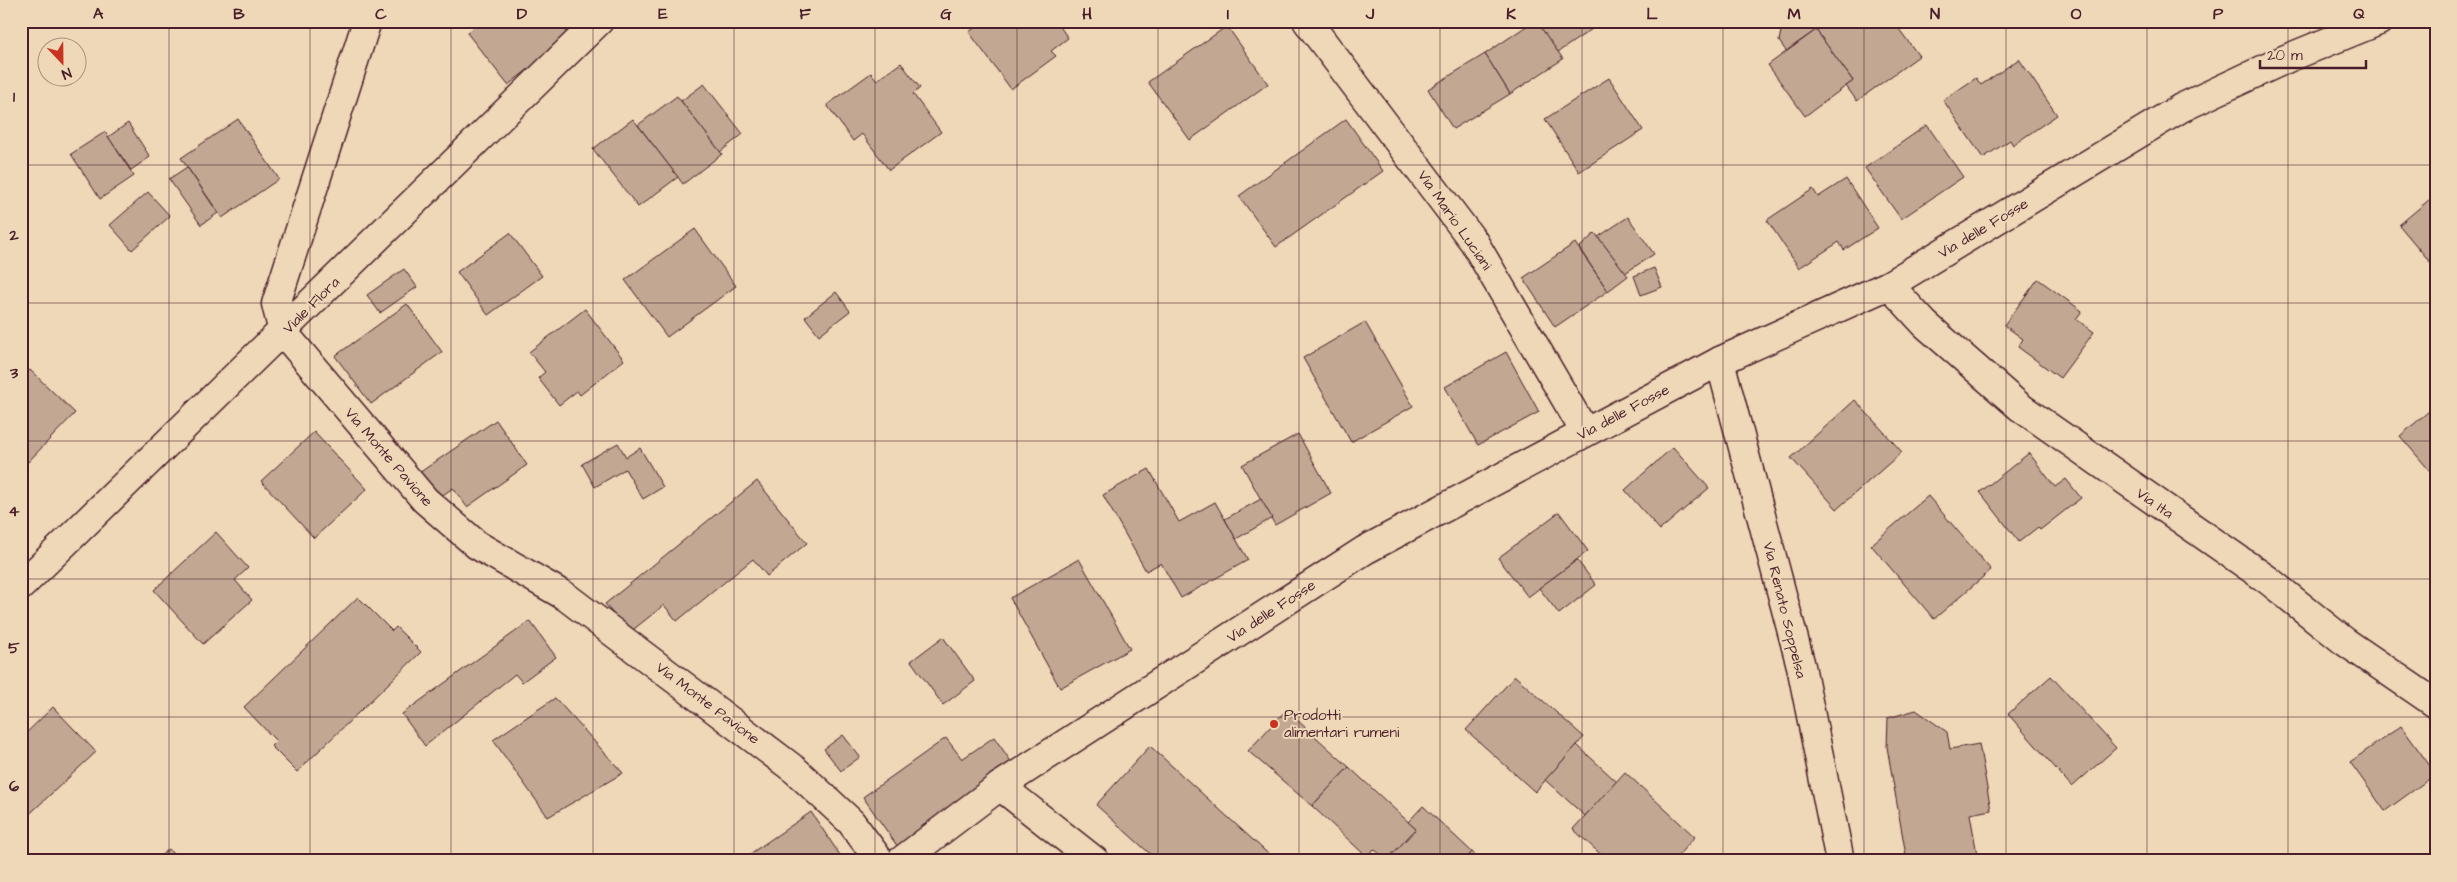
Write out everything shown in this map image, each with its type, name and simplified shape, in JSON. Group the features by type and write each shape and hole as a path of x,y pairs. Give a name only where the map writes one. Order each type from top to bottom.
{"street":[{"name":"Via Monte Pavione","path":"367,21 276,304 283,332 425,500 477,545 565,596 795,770 851,822 880,861"},
{"name":"Viale Flora","path":"23,581 283,332 599,21"},
{"name":"Via Mario Luciani","path":"1307,21 1474,242 1585,432"},
{"name":"Via delle Fosse","path":"900,861 1000,786 1365,550 1720,361 1889,285 2181,108 2288,58 2379,21"},
{"name":"Via Ita","path":"1889,285 1925,324 2020,407 2268,580 2344,641 2436,704"},
{"name":"Via Renato Soppelsa","path":"1720,361 1800,666 1840,861"},
{"path":"1000,786 1095,861"}],"building":[{"path":"483,21 489,21 492,25 497,21 557,21 570,37 508,85 467,33"},
{"path":"984,21 1056,21 1068,38 1051,51 1056,56 1011,89 969,32"},
{"path":"1534,21 1537,21 1563,59 1510,94 1485,54"},
{"path":"1544,21 1604,21 1558,52 1539,25"},
{"path":"1783,21 1841,21 1846,28 1855,21 1893,21 1919,56 1857,101 1846,86 1853,81 1816,30 1786,51 1779,41"},
{"path":"1227,26 1268,84 1190,140 1148,82"},
{"path":"1816,30 1853,81 1805,116 1768,65"},
{"path":"1485,54 1510,94 1453,129 1428,89"},
{"path":"2019,59 2057,115 2013,145 2010,140 1983,158 1943,100 1976,78 1981,85"},
{"path":"901,63 920,88 913,94 941,132 889,170 862,134 853,141 827,105 871,73 877,80"},
{"path":"1609,78 1643,130 1579,172 1545,119"},
{"path":"704,84 743,134 720,152 681,101"},
{"path":"677,96 722,154 683,184 638,125"},
{"path":"238,119 279,179 222,218 181,158"},
{"path":"633,119 678,177 638,207 593,149"},
{"path":"1346,119 1383,171 1276,247 1239,196"},
{"path":"128,123 150,157 131,170 108,137"},
{"path":"1927,125 1963,177 1901,219 1865,168"},
{"path":"105,132 134,176 100,199 71,154"},
{"path":"187,167 218,213 201,225 169,179"},
{"path":"1846,179 1878,228 1844,250 1839,242 1799,268 1767,220 1813,189 1818,197"},
{"path":"148,192 170,216 132,250 110,225"},
{"path":"2436,194 2436,269 2399,225"},
{"path":"1628,217 1654,254 1625,273 1598,237"},
{"path":"695,229 736,286 667,337 625,280"},
{"path":"510,233 542,276 488,315 457,272"},
{"path":"1595,233 1628,276 1608,291 1579,248"},
{"path":"1575,243 1608,291 1555,327 1523,278"},
{"path":"1654,268 1662,287 1641,295 1634,276"},
{"path":"404,269 417,287 380,313 367,295"},
{"path":"2038,279 2082,311 2076,319 2094,332 2060,378 2018,347 2023,339 2004,325"},
{"path":"836,292 850,311 819,335 805,317"},
{"path":"407,304 442,352 371,404 335,356"},
{"path":"585,309 624,360 580,395 577,391 559,405 538,378 545,372 529,352"},
{"path":"1365,322 1413,406 1351,442 1303,358"},
{"path":"1506,352 1539,412 1478,445 1445,387"},
{"path":"30,370 75,413 27,463 21,457 21,378"},
{"path":"1855,400 1902,452 1837,509 1791,458"},
{"path":"2436,405 2436,478 2400,436"},
{"path":"496,420 527,465 467,507 453,488 437,499 419,473"},
{"path":"314,432 367,489 314,538 261,481"},
{"path":"1298,434 1331,493 1275,525 1242,465"},
{"path":"618,443 626,457 640,448 663,487 643,499 625,469 595,487 582,464"},
{"path":"1673,447 1709,488 1660,530 1625,490"},
{"path":"2029,453 2055,487 2066,479 2081,498 2040,530 2038,527 2019,542 1980,492"},
{"path":"1149,469 1179,522 1215,502 1248,560 1181,598 1161,563 1146,571 1103,495"},
{"path":"757,481 807,543 767,576 753,559 677,621 664,605 629,633 605,604"},
{"path":"1928,496 1991,570 1934,619 1871,545"},
{"path":"1261,499 1272,518 1236,539 1225,519"},
{"path":"1559,512 1588,551 1528,597 1498,558"},
{"path":"216,532 248,568 235,580 252,600 203,644 154,590"},
{"path":"1079,559 1130,649 1060,688 1010,598"},
{"path":"1577,560 1596,585 1559,614 1539,588"},
{"path":"358,597 392,631 396,627 421,652 297,772 271,746 276,741 244,707"},
{"path":"530,621 556,657 522,682 515,674 425,746 402,714"},
{"path":"943,637 975,681 943,705 911,661"},
{"path":"1515,676 1584,737 1535,792 1466,730"},
{"path":"2051,676 2116,748 2072,787 2008,714"},
{"path":"555,698 623,773 548,817 493,740"},
{"path":"53,707 96,752 21,822 21,738"},
{"path":"1286,710 1349,767 1312,806 1248,751"},
{"path":"1916,710 1947,732 1950,749 1979,744 1991,810 1970,814 1978,860 1907,861 1887,747 1888,718"},
{"path":"2401,726 2436,774 2385,811 2350,762"},
{"path":"843,735 860,757 841,771 824,749"},
{"path":"994,737 1012,763 900,850 863,797 946,738 962,759"},
{"path":"1577,745 1617,782 1585,816 1545,780"},
{"path":"1150,746 1276,861 1158,861 1096,805"},
{"path":"1349,767 1416,829 1387,860 1374,849 1367,857 1312,806"},
{"path":"1625,772 1695,837 1673,861 1608,861 1573,829"},
{"path":"1423,806 1472,852 1464,861 1387,860 1416,829 1408,822"},
{"path":"811,812 844,861 741,861 741,860"},
{"path":"169,849 178,861 154,861"},
{"path":"1472,852 1483,861 1464,861"},
{"path":"2187,855 2188,861 2158,861"}],"place":[{"name":"Prodotti alimentari rumeni","path":"1274,724"}]}
